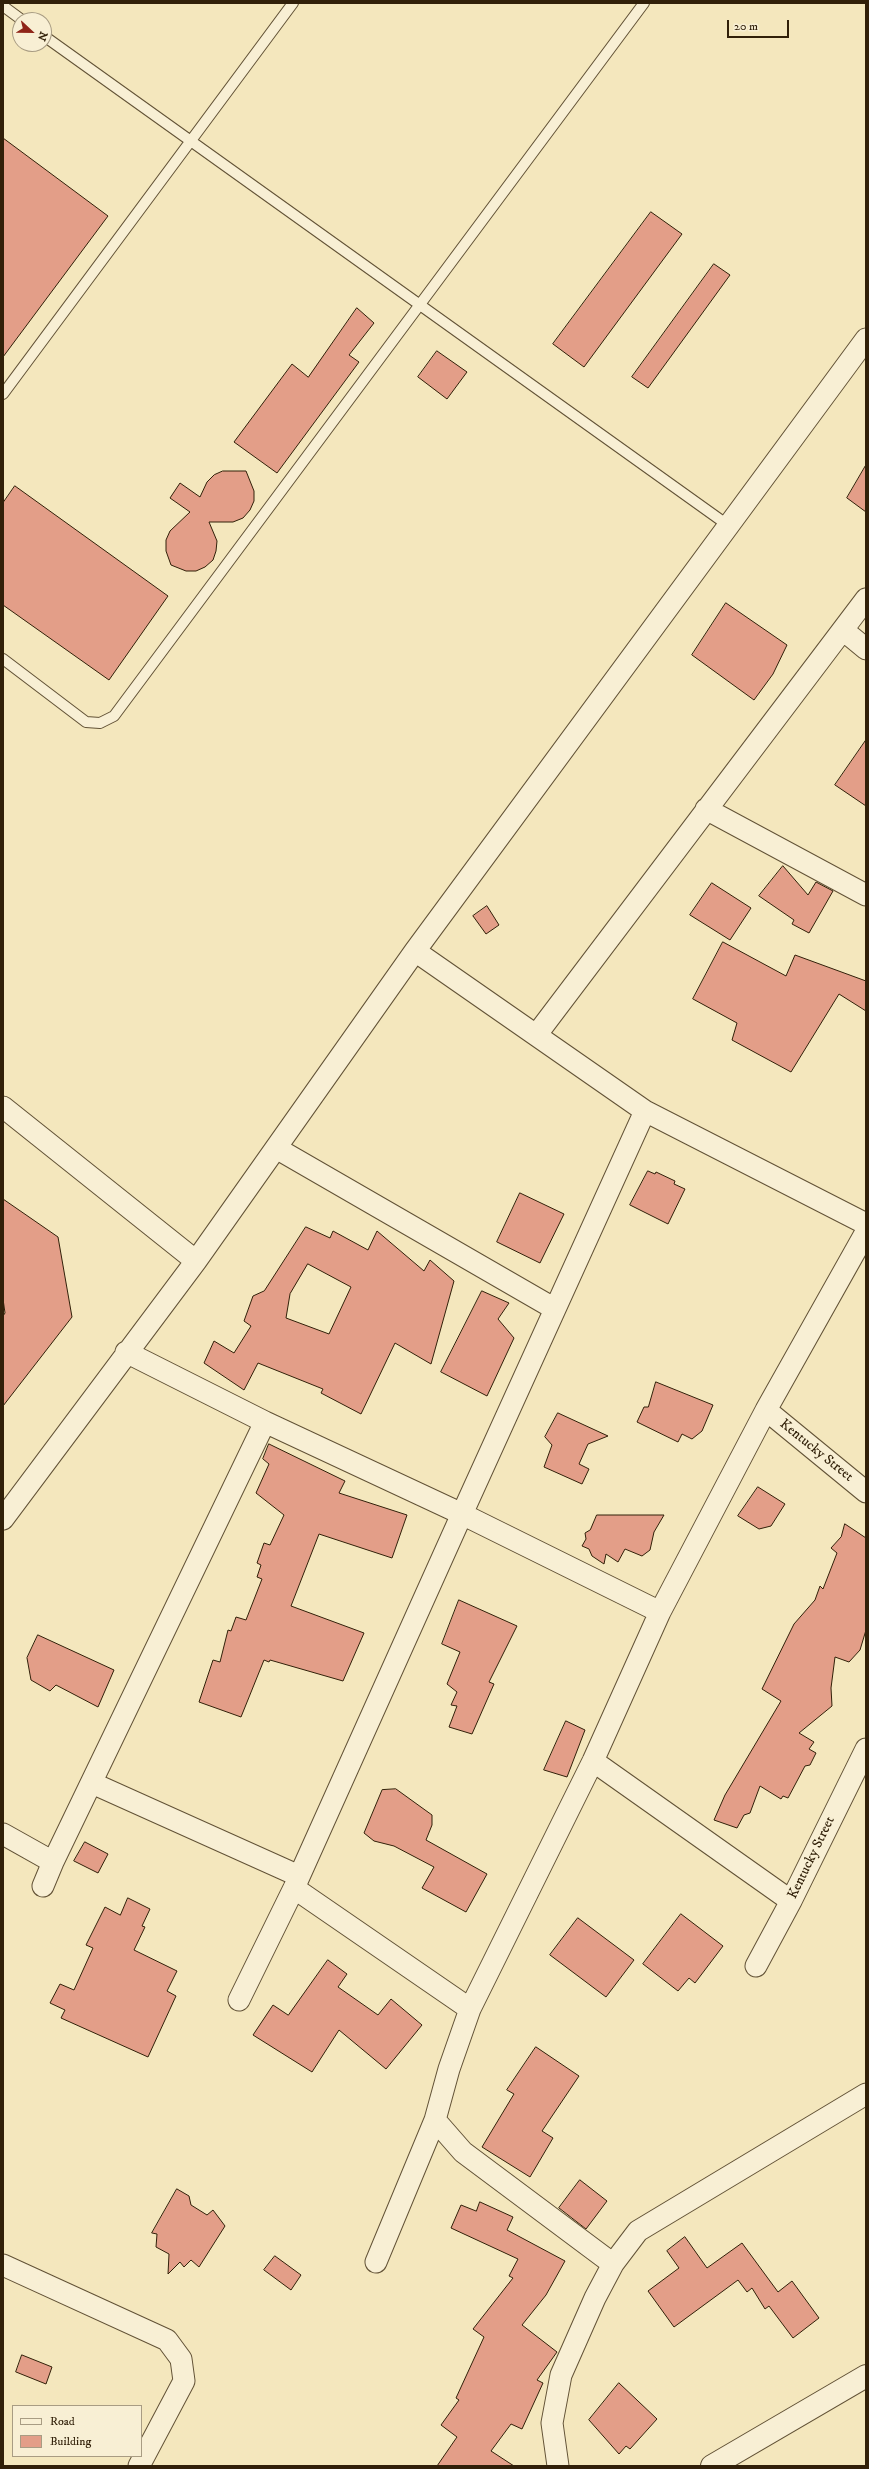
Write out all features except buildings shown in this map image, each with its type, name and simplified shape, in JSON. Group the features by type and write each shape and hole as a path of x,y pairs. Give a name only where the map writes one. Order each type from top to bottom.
{"street":[{"path":"3,1519 126,1352 196,1261 415,951 866,339"},
{"path":"537,1034 866,599"},
{"path":"843,630 866,649"},
{"path":"706,809 866,895"},
{"path":"415,951 537,1034 645,1111 866,1224"},
{"path":"3,1107 196,1261"},
{"path":"239,2000 296,1882 645,1111"},
{"path":"276,1148 555,1309"},
{"path":"376,2262 435,2120 449,2070 470,2009 593,1761 660,1612 766,1410 866,1232"},
{"path":"126,1352 265,1422 462,1514 660,1612"},
{"name":"Kentucky Street","path":"766,1410 866,1492"},
{"path":"43,1886 53,1862 265,1422"},
{"name":"Kentucky Street","path":"756,1966 791,1901 866,1749"},
{"path":"593,1761 791,1901"},
{"path":"92,1783 296,1882 470,2009"},
{"path":"3,1834 53,1862"},
{"path":"558,2466 552,2423 561,2375 595,2298 613,2264 638,2231 866,2094"},
{"path":"435,2120 463,2152 613,2264"},
{"path":"3,2265 167,2340 181,2359 184,2381 139,2466"},
{"path":"712,2466 866,2376"}],"lane":[{"path":"3,394 293,3"},
{"path":"3,659 86,722 100,723 114,716 422,305 644,3"},
{"path":"3,6 12,13"},
{"path":"52,42 729,526"}]}
